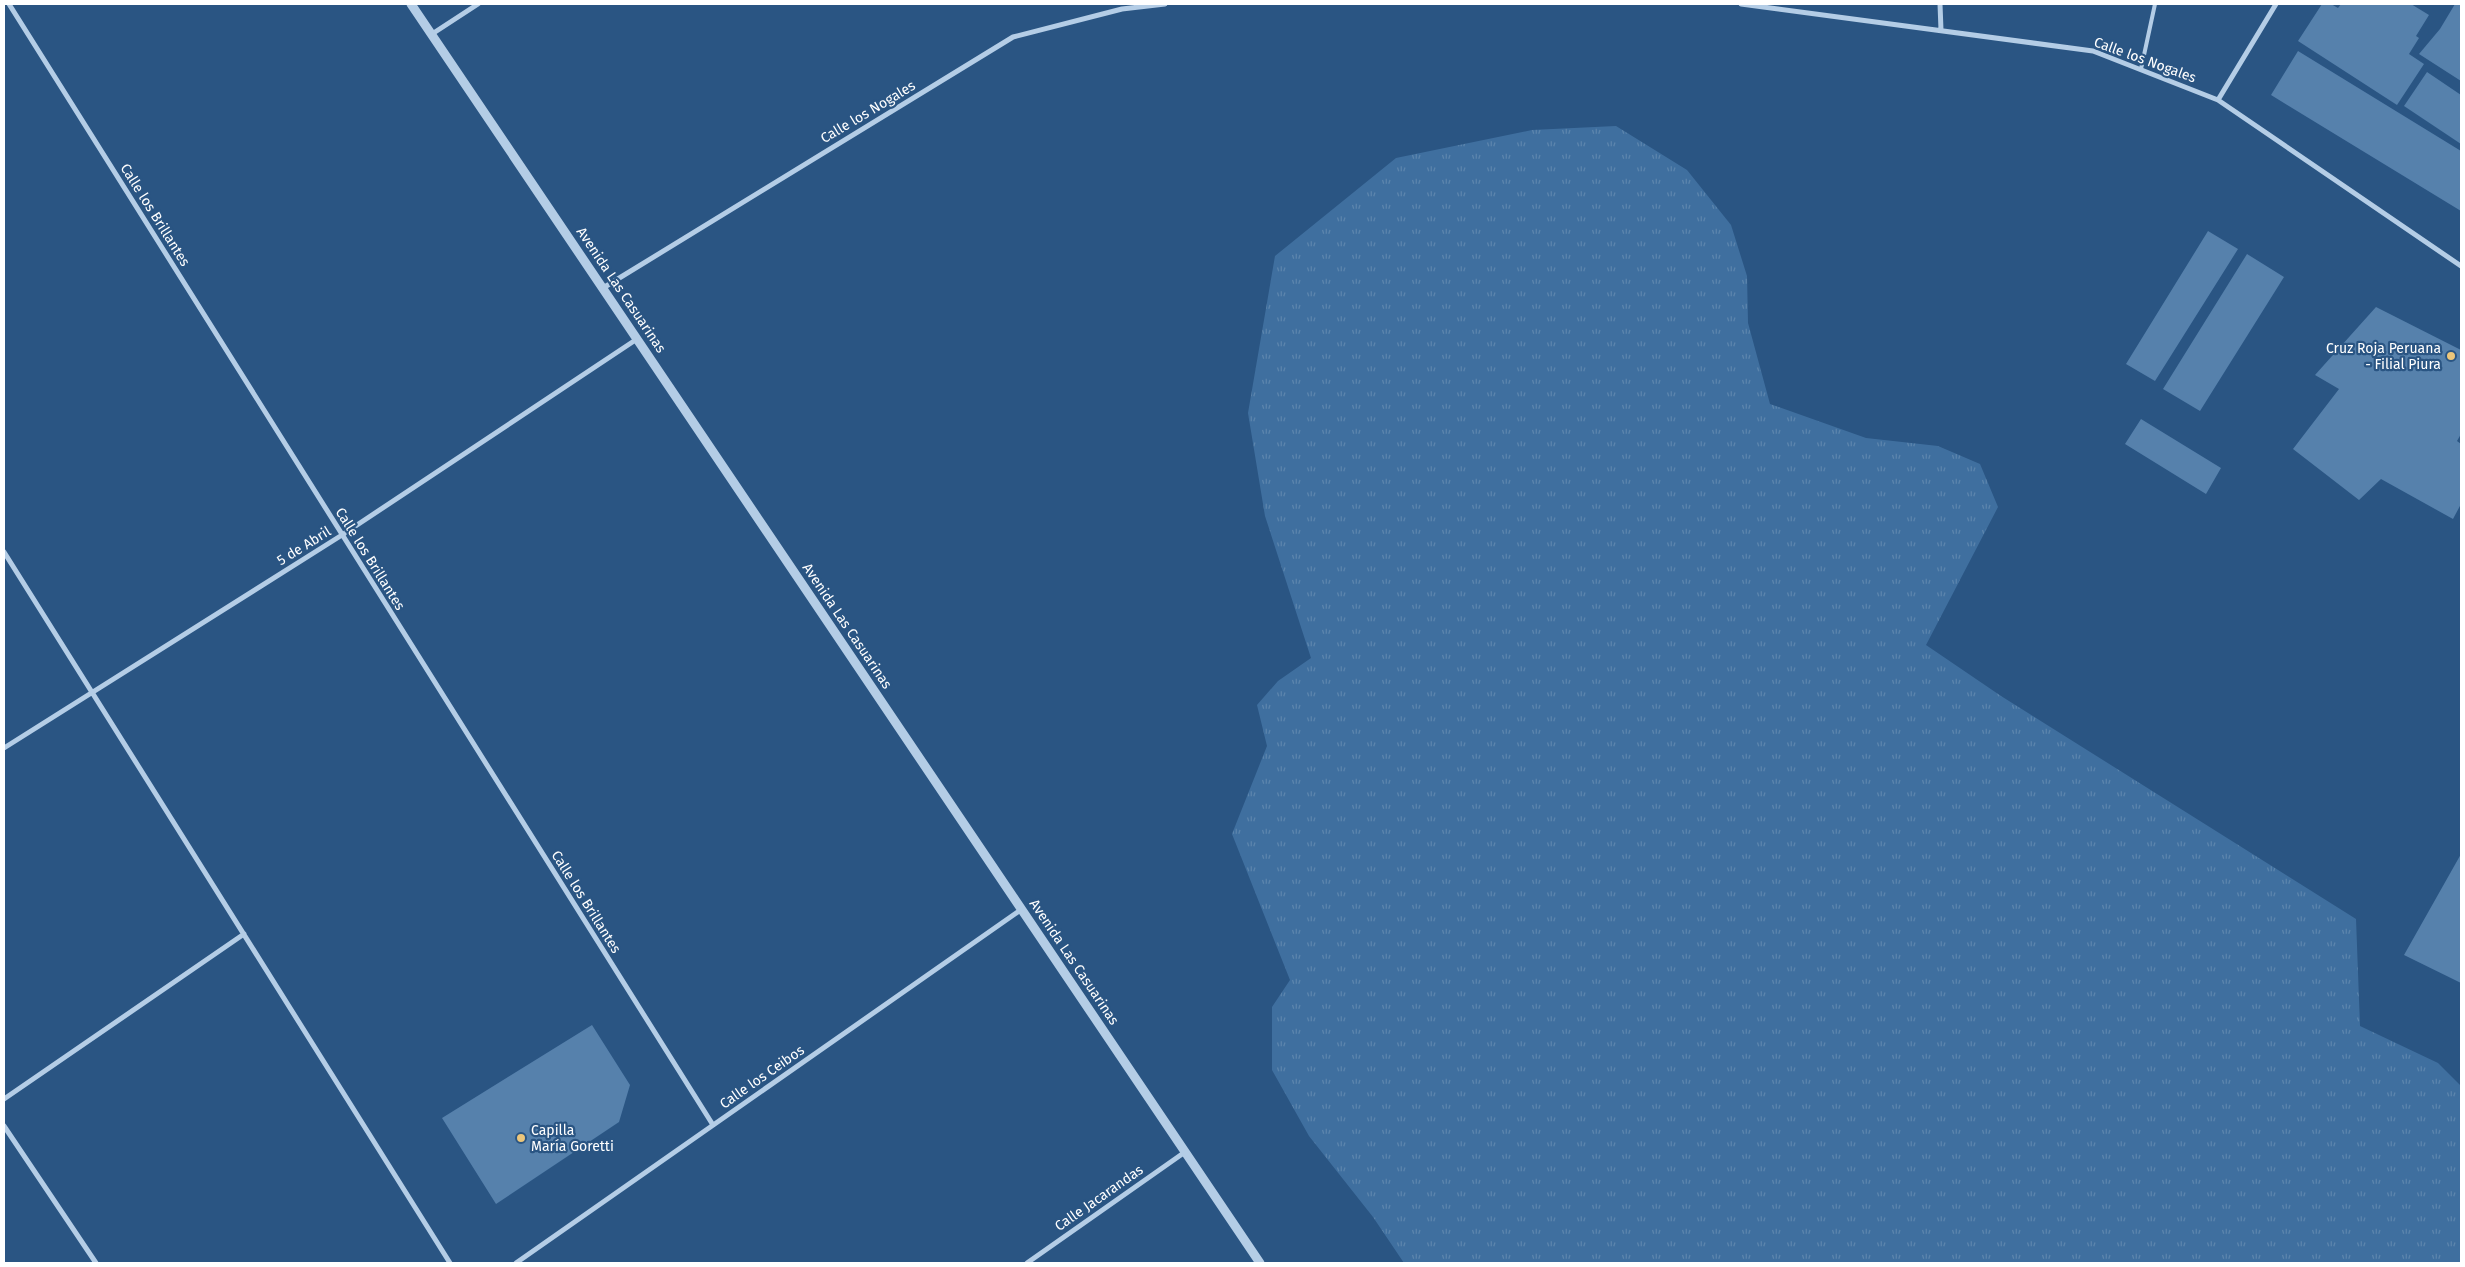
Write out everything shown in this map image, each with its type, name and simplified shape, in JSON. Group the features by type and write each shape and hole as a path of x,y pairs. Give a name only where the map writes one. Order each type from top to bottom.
{"street":[{"name":"Calle los Brillantes","path":"9,4 713,1125"},
{"name":"Avenida Las Casuarinas","path":"411,4 1260,1263"},
{"path":"432,34 478,4"},
{"name":"Calle los Nogales","path":"603,288 1013,37 1121,6 1165,4"},
{"name":"Calle los Nogales","path":"1741,4 2093,51 2218,100 2461,266"},
{"path":"1940,4 1940,30"},
{"path":"2218,100 2276,4"},
{"name":"5 de Abril","path":"4,748 342,535 637,339"},
{"path":"4,552 450,1263"},
{"name":"Calle los Ceibos","path":"516,1263 1022,909"},
{"path":"4,1099 244,934"},
{"path":"4,1126 96,1263"},
{"name":"Calle Jacarandas","path":"1026,1263 1185,1152"}],"lane":[{"path":"2141,69 2155,4"}],"green space":[{"path":"1616,126 1687,170 1731,225 1747,276 1748,323 1770,404 1866,438 1938,446 1980,464 1998,507 1926,645 2001,696 2356,919 2360,1026 2438,1063 2461,1086 2460,1263 1404,1263 1373,1217 1309,1136 1272,1070 1272,1007 1290,980 1232,834 1267,746 1257,705 1278,681 1311,658 1265,516 1248,413 1275,256 1396,158 1532,130"}],"building":[{"path":"2322,4 2331,4 2338,8 2341,4 2411,4 2429,15 2416,36 2419,38 2409,54 2424,64 2397,105 2298,41"},
{"path":"2455,4 2461,4 2461,81 2419,54 2440,29"},
{"path":"2298,51 2461,151 2461,211 2271,95"},
{"path":"2427,72 2461,95 2461,144 2404,106"},
{"path":"2208,231 2238,249 2155,381 2126,364"},
{"path":"2247,254 2284,277 2200,411 2163,389"},
{"path":"2376,307 2461,350 2461,434 2457,441 2461,444 2461,504 2453,519 2381,479 2359,500 2293,449 2339,389 2315,375"},
{"path":"2141,419 2221,468 2206,494 2125,444"},
{"path":"2461,854 2461,983 2404,955"},
{"path":"592,1025 630,1085 619,1122 496,1204 442,1118"}],"place":[{"name":"Cruz Roja Peruana - Filial Piura","path":"2451,356"},
{"name":"Capilla María Goretti","path":"521,1138"}]}
